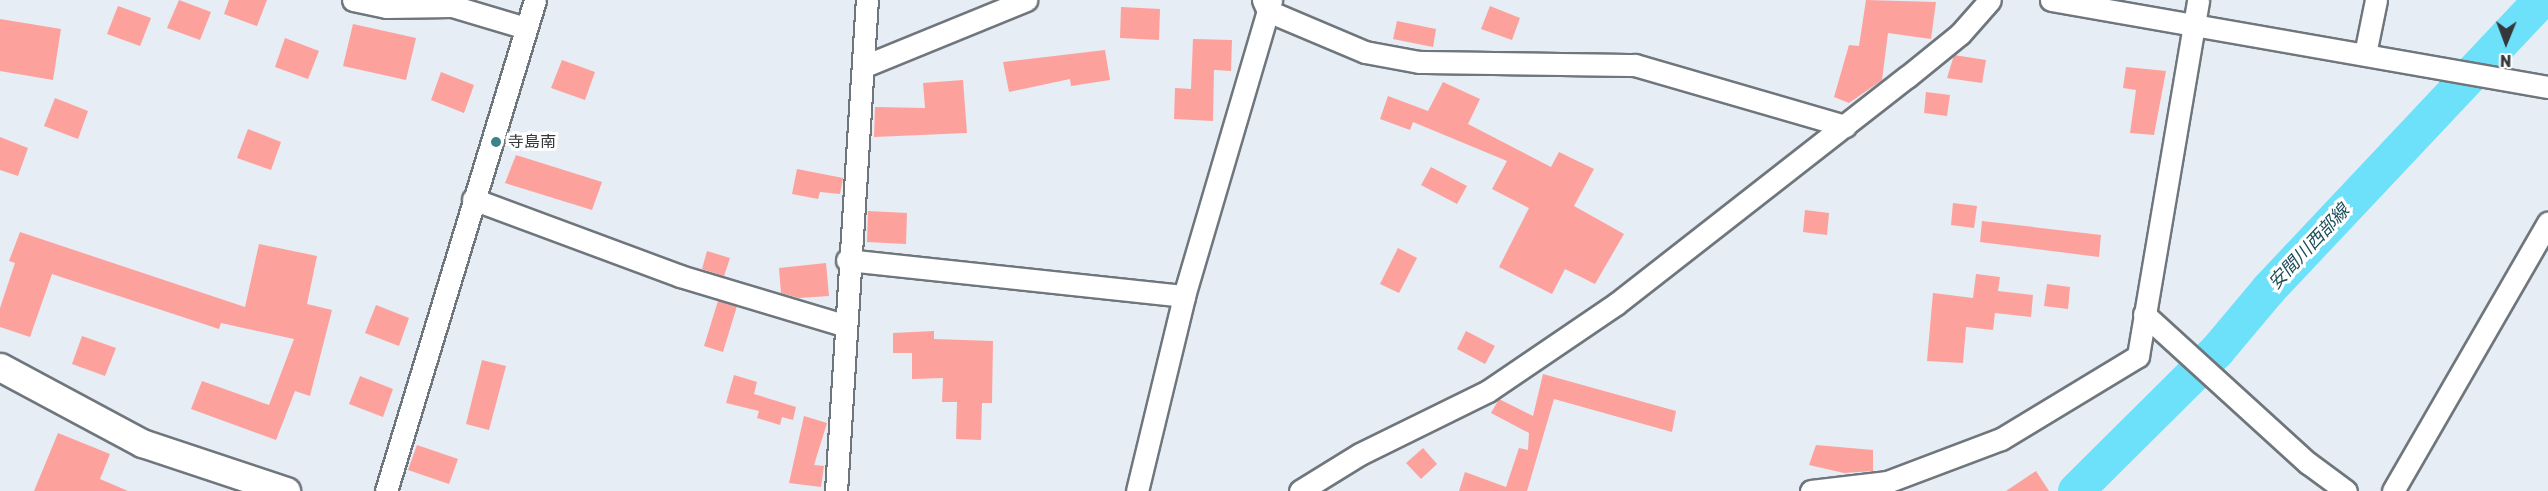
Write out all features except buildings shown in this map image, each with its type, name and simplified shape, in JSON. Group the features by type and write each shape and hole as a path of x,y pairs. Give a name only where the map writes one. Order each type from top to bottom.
{"main road":[{"path":"0,367 142,443 286,491"}],"street":[{"path":"352,0 386,7 453,6 526,28"},
{"path":"386,491 535,0"},
{"path":"836,491 847,260 867,65 867,0"},
{"path":"867,65 1026,0"},
{"path":"1300,491 1532,362 1845,126 1976,8 1990,0"},
{"path":"2051,0 2548,87"},
{"path":"1810,491 1887,482 2001,439 2138,356 2198,0"},
{"path":"2365,54 2376,0"},
{"path":"1137,491 1184,296 1267,4 1365,52 1396,59 1635,65 1845,126"},
{"path":"473,199 680,276 843,325"},
{"path":"2393,491 2548,223"},
{"path":"847,260 1184,296"},
{"path":"2144,314 2308,464 2346,491"}],"waterway":[{"name":"安間川西部線","path":"2076,491 2217,351 2269,289 2541,0"}],"place":[{"name":"寺島南","path":"496,142"}]}
